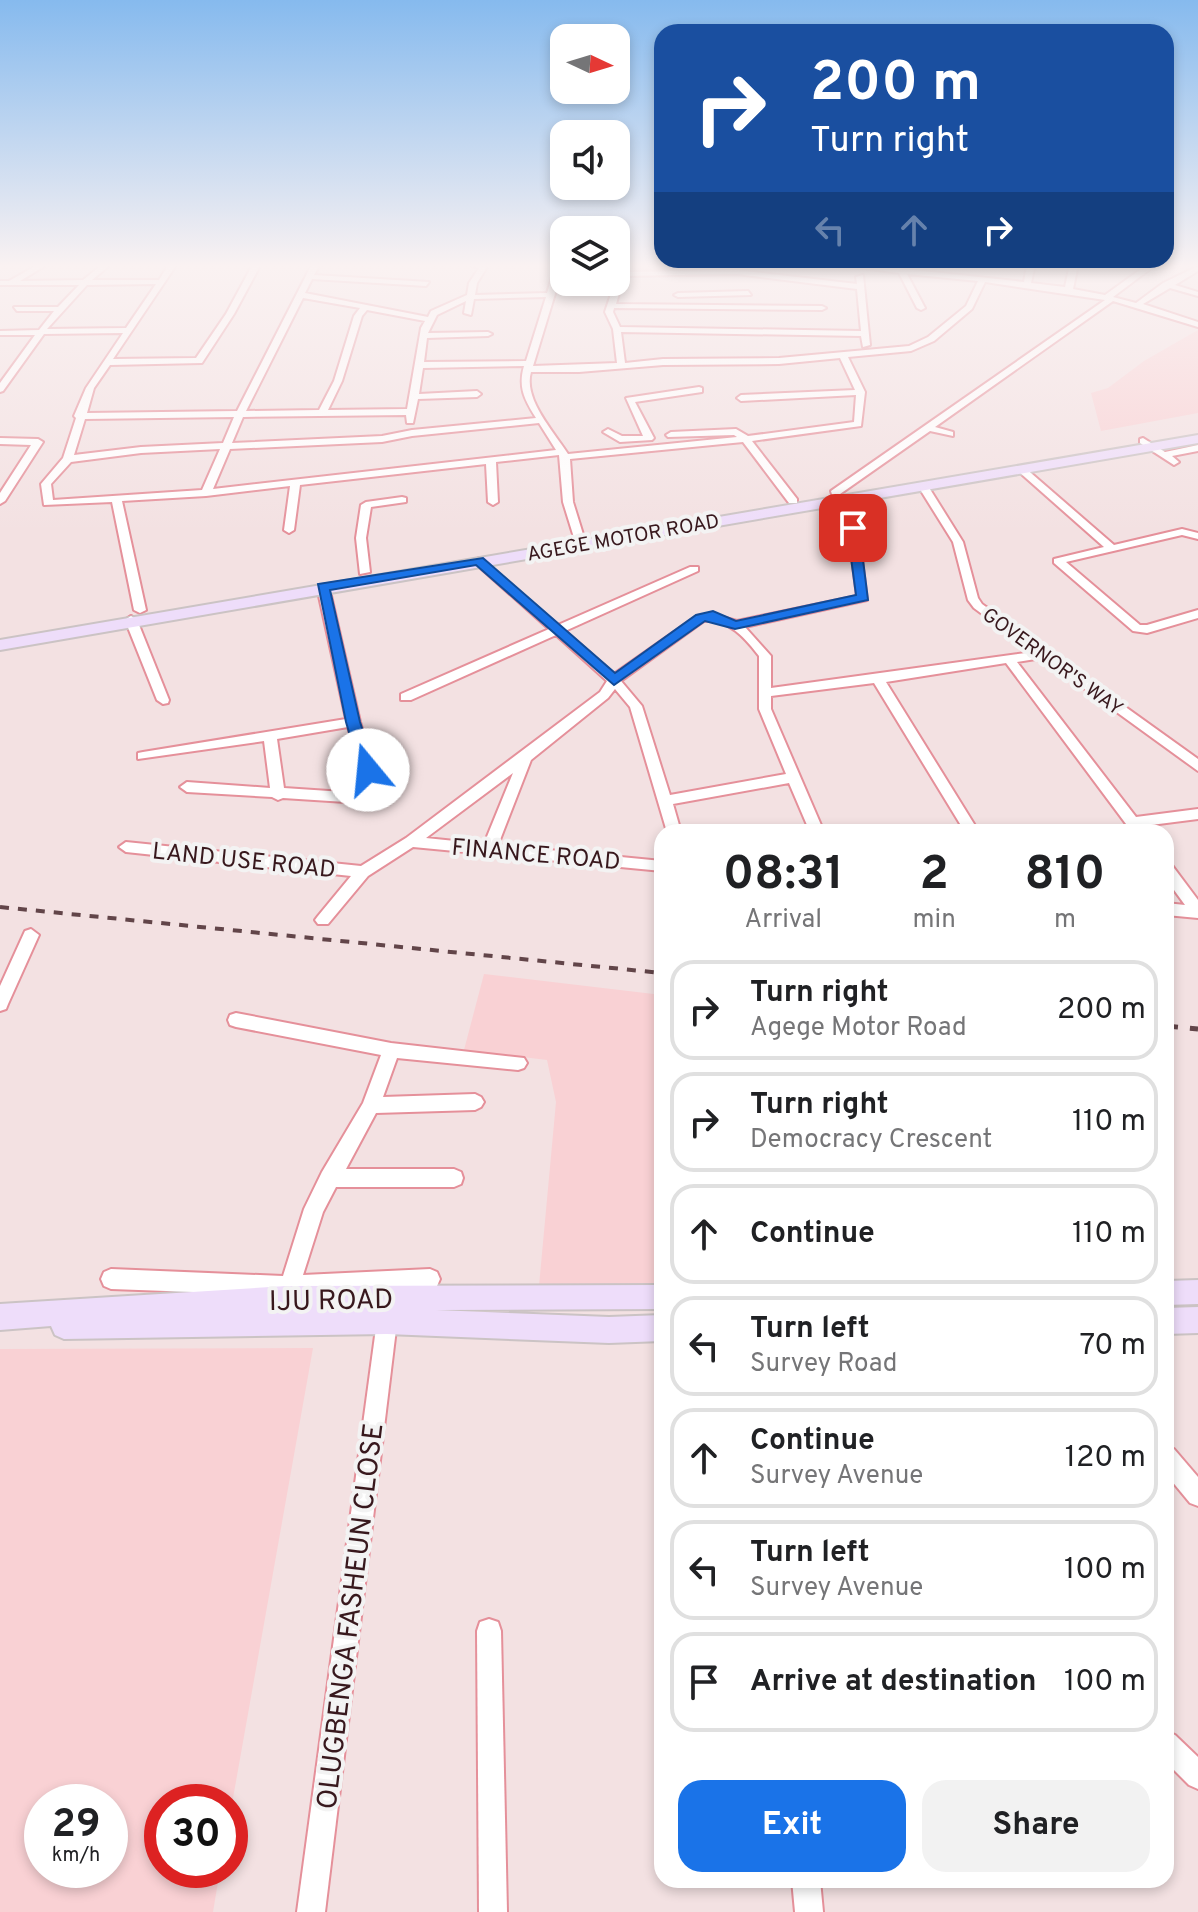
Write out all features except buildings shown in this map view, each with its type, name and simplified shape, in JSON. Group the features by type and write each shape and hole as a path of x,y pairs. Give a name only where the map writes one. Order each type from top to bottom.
{"main road":[{"name":"AGEGE MOTOR ROAD","path":"0,636 266,593 364,572 1152,448 1198,432"},
{"name":"AGEGE MOTOR ROAD","path":"266,593 323,587 479,561 793,501 923,486 1198,439"},
{"name":"AGEGE MOTOR ROAD","path":"0,645 135,615"},
{"name":"IJU ROAD","path":"0,1317 288,1292 654,1297"},
{"path":"1174,1293 1198,1292"},
{"path":"1174,1321 1198,1320"},
{"name":"IJU ROAD","path":"0,1327 387,1321 609,1330 654,1328"}],"street":[{"path":"0,389 26,353"},
{"path":"111,353 79,416 68,459 46,484 48,503 206,493 296,481 746,439 858,424 861,392 843,356"},
{"path":"106,362 199,361 204,353"},
{"path":"206,493 240,414 271,353"},
{"path":"323,411 338,381 347,353"},
{"path":"412,433 409,412 421,353"},
{"path":"533,353 525,391 563,455 568,502 579,540"},
{"path":"620,353 621,365"},
{"path":"419,365 621,365 880,353"},
{"path":"837,497 1032,353"},
{"path":"649,438 629,400 699,390"},
{"path":"741,398 861,392"},
{"path":"413,397 477,394"},
{"path":"79,416 409,412"},
{"path":"68,459 141,450 225,449 382,439 412,433 542,420"},
{"path":"930,428 950,434"},
{"path":"608,432 620,439 728,429 746,439 793,501"},
{"path":"0,441 38,442 2,494"},
{"path":"1152,448 1198,448"},
{"path":"1152,448 1174,462"},
{"path":"491,462 493,502"},
{"path":"1021,469 1110,547"},
{"path":"289,530 296,481"},
{"name":"GOVERNOR'S WAY","path":"923,486 958,542 972,598 1198,766"},
{"path":"117,500 135,615 163,700"},
{"path":"364,572 361,538 365,506 402,500"},
{"name":"LAND USE ROAD","path":"323,920 363,872 411,842 527,756 604,695 614,680 701,618 713,615 735,625 863,598 853,528"},
{"path":"1198,536 1182,532 1058,561 1137,628 1147,629 1198,614"},
{"path":"479,561 614,680 636,706 672,824"},
{"path":"406,697 694,569"},
{"path":"187,787 278,795 361,798 369,794 372,786 353,722 323,587"},
{"path":"735,625 765,656 765,709 814,824"},
{"path":"764,693 1011,662 1044,654"},
{"path":"1011,662 1135,824"},
{"path":"878,679 967,824"},
{"path":"143,756 353,722"},
{"path":"270,735 278,795"},
{"name":"LAND USE ROAD","path":"489,850 527,756"},
{"path":"665,801 794,777"},
{"path":"1151,824 1198,814"},
{"name":"FINANCE ROAD","path":"411,842 654,865"},
{"name":"LAND USE ROAD","path":"126,847 363,872"},
{"path":"1174,879 1198,912"},
{"path":"1174,910 1198,912"},
{"path":"0,1004 31,935"},
{"path":"236,1020 391,1050 518,1063"},
{"path":"288,1292 314,1209 371,1105 391,1050"},
{"path":"371,1105 475,1102"},
{"path":"329,1178 454,1178"},
{"path":"111,1279 288,1292 430,1279"},
{"name":"OLUGBENGA FASHEUN CLOSE","path":"311,1912 387,1321"},
{"path":"1174,1466 1198,1495"},
{"path":"489,1631 493,1912"},
{"path":"1174,1752 1198,1776"},
{"path":"807,1888 809,1912"}],"shaded area":[{"path":"1158,353 1198,353 1198,413 1101,431 1091,393 1108,388"},
{"path":"484,974 654,994 654,1286 539,1286 556,1102 547,1060 464,1050"},
{"path":"313,1348 236,1784 144,1784 144,1888 217,1888 213,1912 0,1912 0,1349"}],"railway":[{"path":"0,907 654,972"},
{"path":"1174,1027 1198,1029"}],"route":[{"path":"368,770 353,722 323,587 479,561 614,680 701,618 713,615 735,625 863,598 865,592 853,528"}]}
